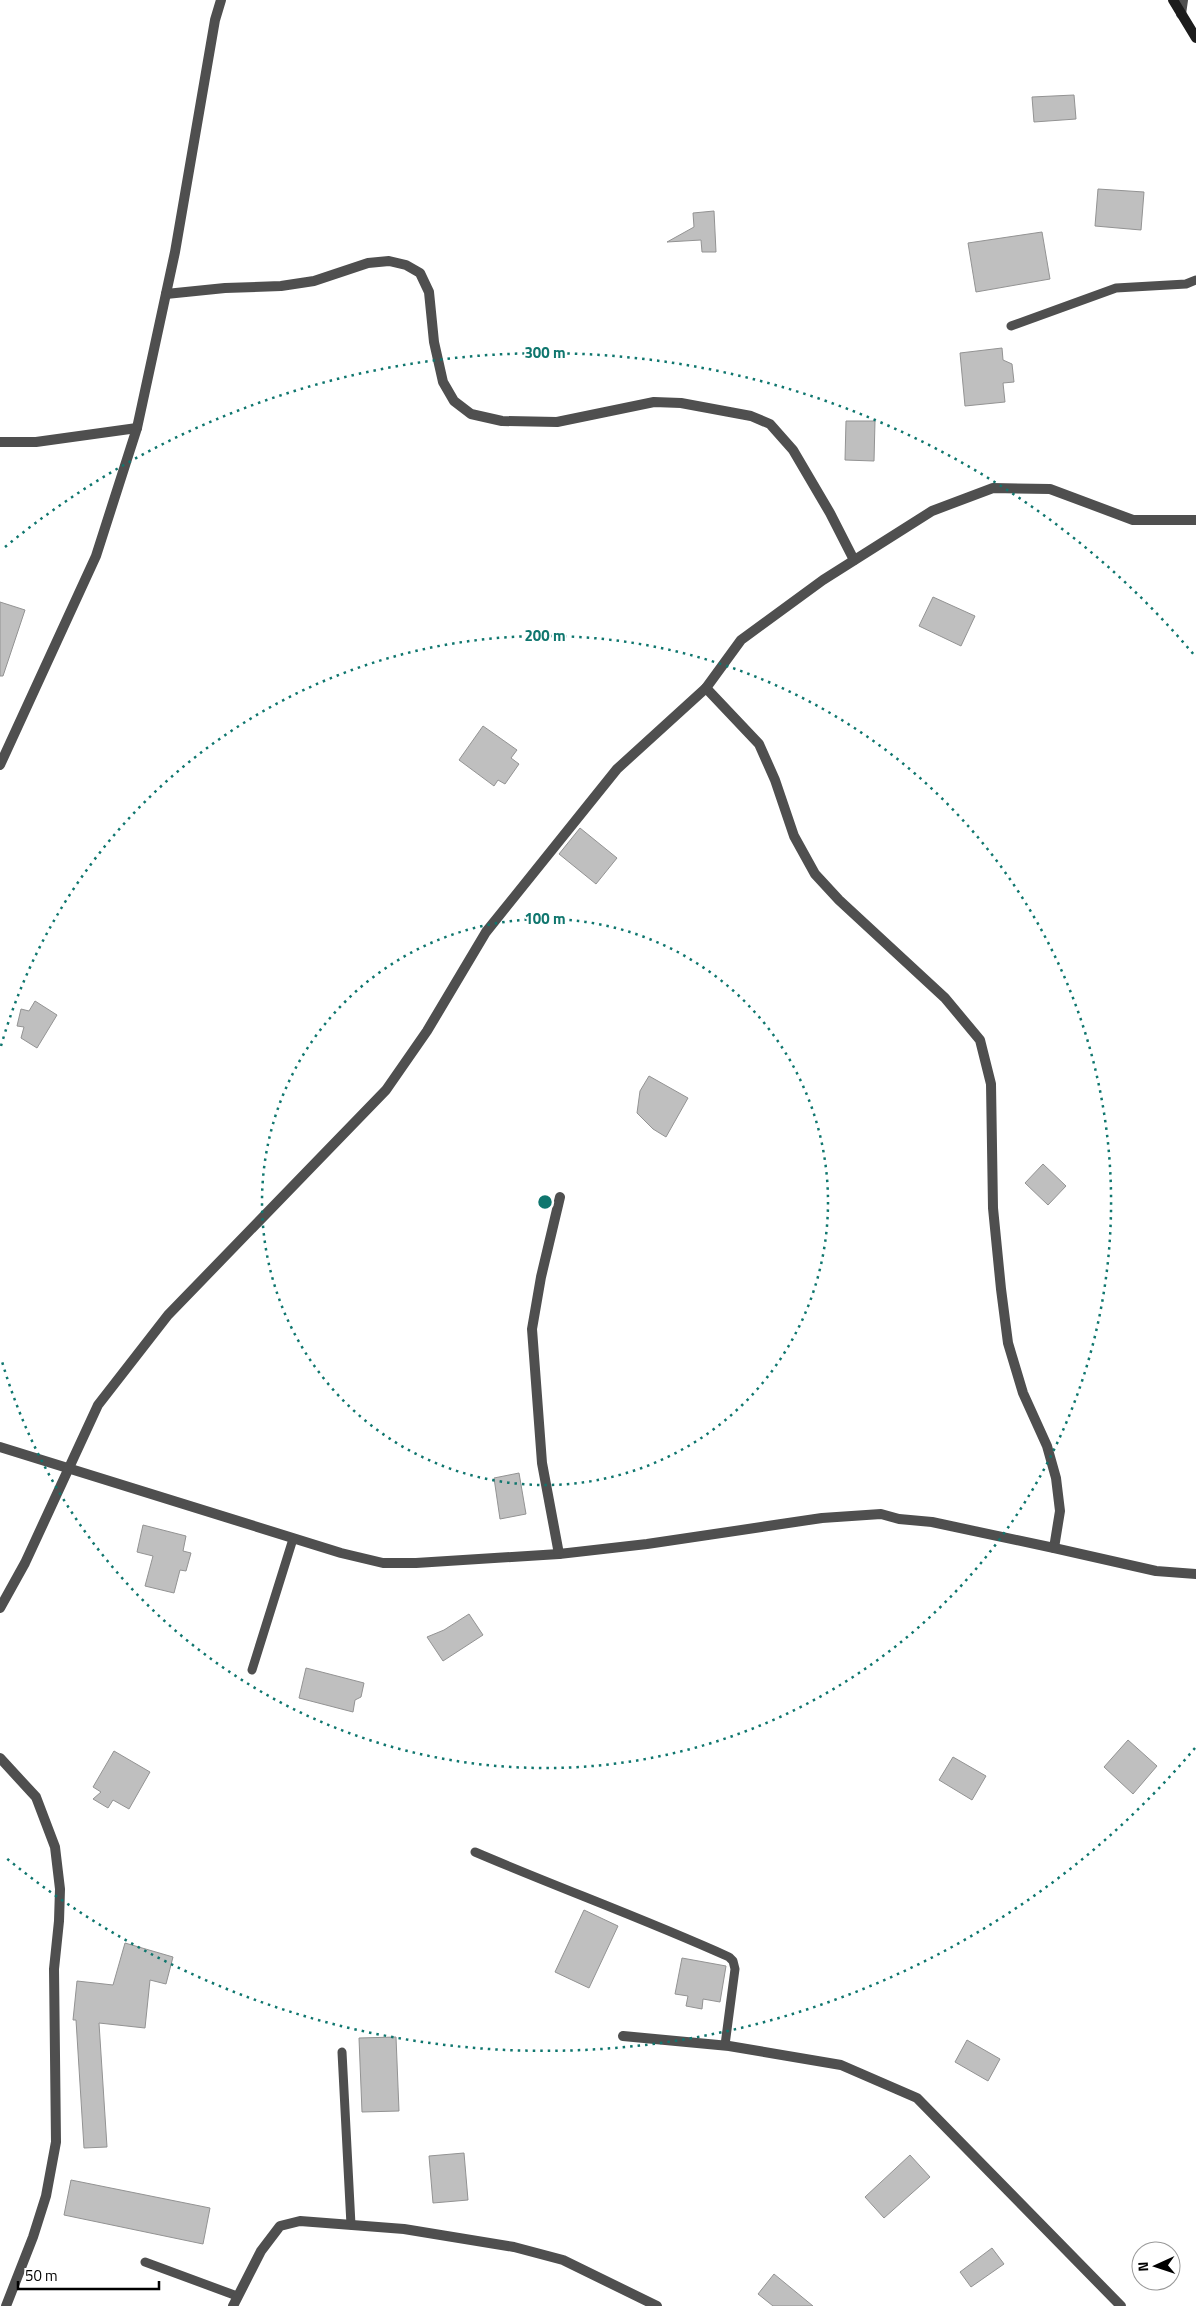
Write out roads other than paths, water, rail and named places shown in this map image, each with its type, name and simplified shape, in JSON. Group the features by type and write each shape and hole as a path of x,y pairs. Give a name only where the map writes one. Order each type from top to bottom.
{"main road":[{"path":"1173,0 1196,38"}],"street":[{"path":"0,765 96,556 137,428 166,294 215,20 221,0"},
{"path":"1181,14 1183,0"},
{"path":"166,294 225,288 281,286 314,281 368,263 389,262 406,265 420,273 429,292 434,342 443,382 454,401 471,414 502,421 557,422 654,402 699,406 751,416 770,424 793,450 830,513 854,560"},
{"path":"0,442 36,442 137,428"},
{"path":"0,1608 25,1563 98,1405 168,1315 386,1090 427,1031 492,924 617,769 706,688 741,640 823,580 932,511 993,488 1050,489 1134,520 1196,520"},
{"path":"706,688 759,744 775,780 794,836 815,874 839,900 945,998 980,1040 991,1084 992,1208 1000,1290 1008,1343 1023,1393 1047,1446 1056,1478 1060,1511 1054,1548"},
{"path":"559,1554 542,1463 532,1329 541,1277 560,1197"},
{"path":"0,1448 341,1553 383,1563 425,1563 559,1554 647,1544 822,1518 881,1514 899,1519 932,1522 1156,1571 1196,1574"},
{"path":"0,1758 36,1797 55,1847 60,1889 54,1969 56,2142 44,2204 34,2237 6,2306"},
{"path":"623,2036 725,2045 841,2065 917,2098 1121,2306"},
{"path":"237,2303 261,2251 280,2226 300,2221 404,2229 514,2247 563,2260 657,2306"}],"lane":[{"path":"1011,326 1116,288 1186,284 1196,280"},
{"path":"252,1670 293,1538"},
{"path":"475,1852 546,1883 676,1932 728,1956 734,1961 735,1969 725,2045"},
{"path":"342,2052 351,2225"},
{"path":"145,2262 237,2303"}]}
